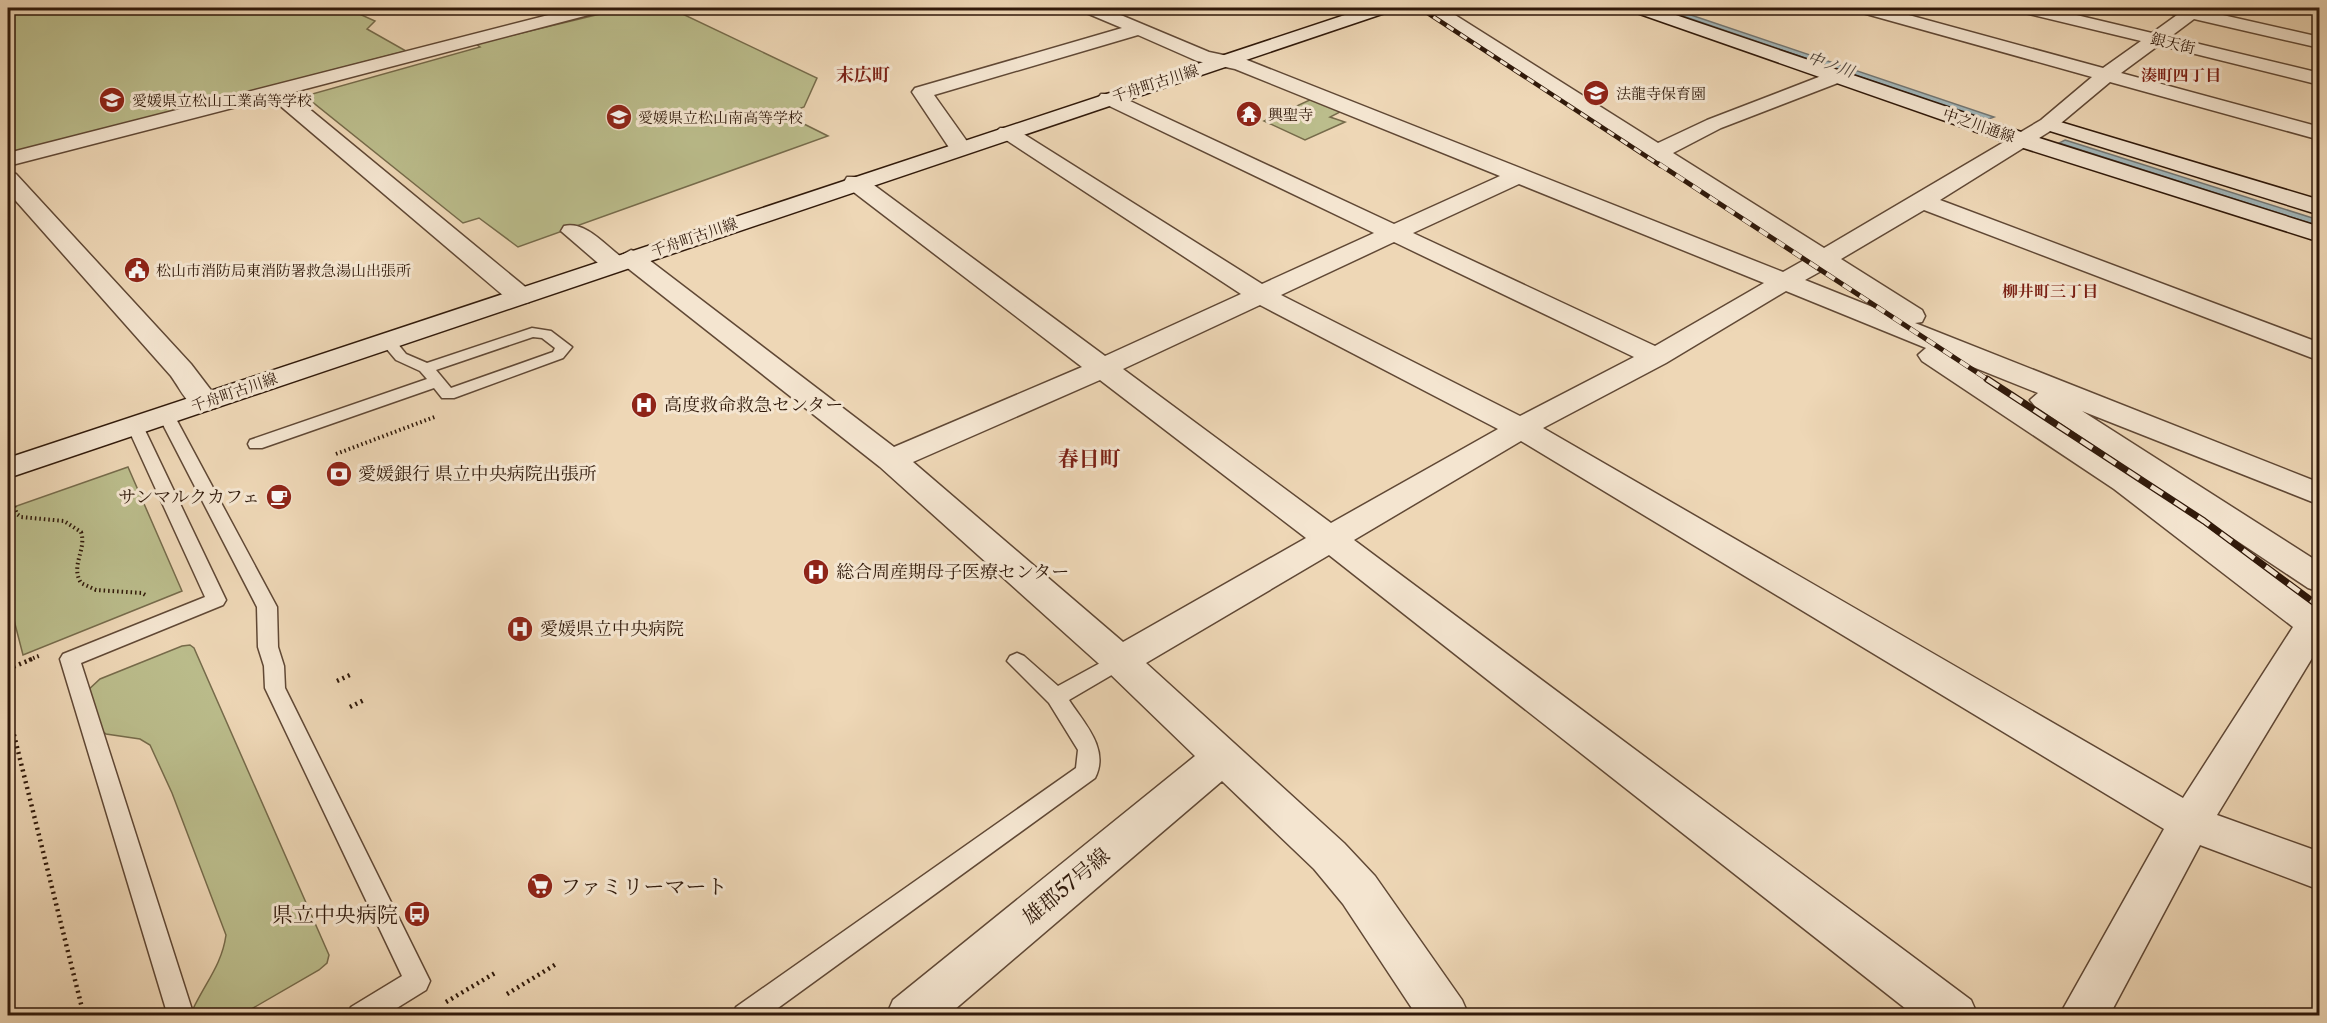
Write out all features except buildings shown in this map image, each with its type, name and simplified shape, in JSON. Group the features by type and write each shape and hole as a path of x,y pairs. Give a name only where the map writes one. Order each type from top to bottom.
{"street":[{"path":"8,160 594,8"},
{"path":"1090,8 1204,57 1240,64 1517,176 1803,271 1983,360 2319,580"},
{"name":"千舟町古川線","path":"8,468 855,182 1382,8"},
{"path":"1408,8 2125,482 2318,622 2190,823 2083,1016"},
{"path":"1433,8 1657,152 1803,271"},
{"name":"中之川通線","path":"1640,8 1836,77 2032,127 2319,208"},
{"path":"1697,8 1776,34"},
{"path":"1865,8 2319,134"},
{"name":"銀天街","path":"2027,8 2319,79"},
{"path":"1120,661 1521,428 1656,357 1922,201 2156,39 2185,9 2319,43"},
{"path":"960,147 921,92 1139,29"},
{"path":"1657,152 1724,120 1836,77"},
{"path":"276,91 520,296"},
{"path":"1108,98 1656,357"},
{"name":"中之川通線","path":"2032,127 2319,235"},
{"path":"1007,132 1259,294 1521,428 2190,823 2319,871"},
{"path":"891,460 1103,368 1517,176"},
{"path":"8,179 182,370 205,402"},
{"path":"855,182 1330,539 1954,1016"},
{"path":"1922,201 2319,353"},
{"path":"573,231 623,261 891,460 1120,661 1329,856 1352,882 1445,1016"},
{"path":"1875,318 2319,495"},
{"name":"雄郡57号線","path":"910,1016 1222,757"}],"lane":[{"path":"388,341 401,357 426,368 448,395 558,355 564,347 546,334 532,332 426,368"},
{"path":"256,444 437,381"},
{"path":"166,415 267,607 267,646 274,666 275,688 417,981 360,1016"},
{"path":"135,426 216,600 70,659 181,1016"},
{"path":"1056,697 1120,661"},
{"path":"745,1016 1087,772 1089,749 1056,697 1017,662"}],"path":[{"path":"14,507 21,517 65,521 80,530 84,540 76,576 85,586 100,590 142,593 153,602"},
{"path":"337,681 352,674"},
{"path":"350,707 366,699"},
{"path":"10,723 84,1016"},
{"path":"507,994 558,963"},
{"path":"442,1005 495,973"}],"green space":[{"name":"愛媛県立松山工業高等学校","path":"8,8 346,8 375,21 367,29 406,51 11,153 8,149"},
{"name":"愛媛県立松山南高等学校","path":"625,8 670,8 817,78 804,107 784,114 828,136 518,247 479,218 463,223 305,96 480,47 476,44"},
{"path":"1314,98 1346,109 1330,117 1345,122 1305,140 1264,121"},
{"path":"128,467 182,591 23,655 8,597 8,509"},
{"path":"190,645 194,648 329,955 327,963 319,970 241,1015 195,1015 193,1009 217,964 226,935 172,793 150,745 140,739 106,734 98,729 86,692 100,679 182,646"}],"water":[{"name":"中ノ川","path":"1676,10 1994,117 1986,120 1668,11"},
{"path":"2065,140 2319,220 2319,226 2059,143"}],"railway":[{"path":"1420,8 1661,166"},
{"path":"1659,164 1990,381"},
{"path":"1987,379 2204,521 2320,607"}],"place":[{"name":"法龍寺保育園","path":"1596,93"},
{"name":"愛媛県立松山工業高等学校","path":"112,100"},
{"name":"興聖寺","path":"1249,114"},
{"name":"愛媛県立松山南高等学校","path":"619,117"},
{"name":"松山市消防局東消防署救急湯山出張所","path":"137,270"},
{"name":"高度救命救急センター","path":"644,405"},
{"name":"愛媛銀行 県立中央病院出張所","path":"339,474"},
{"name":"サンマルクカフェ","path":"279,497"},
{"name":"総合周産期母子医療センター","path":"816,572"},
{"name":"愛媛県立中央病院","path":"520,629"},
{"name":"ファミリーマート","path":"540,886"},
{"name":"県立中央病院","path":"417,914"}],"district":[{"name":"末広町","path":"863,75"},
{"name":"湊町四丁目","path":"2181,75"},
{"name":"柳井町三丁目","path":"2050,291"},
{"name":"春日町","path":"1089,458"}]}
